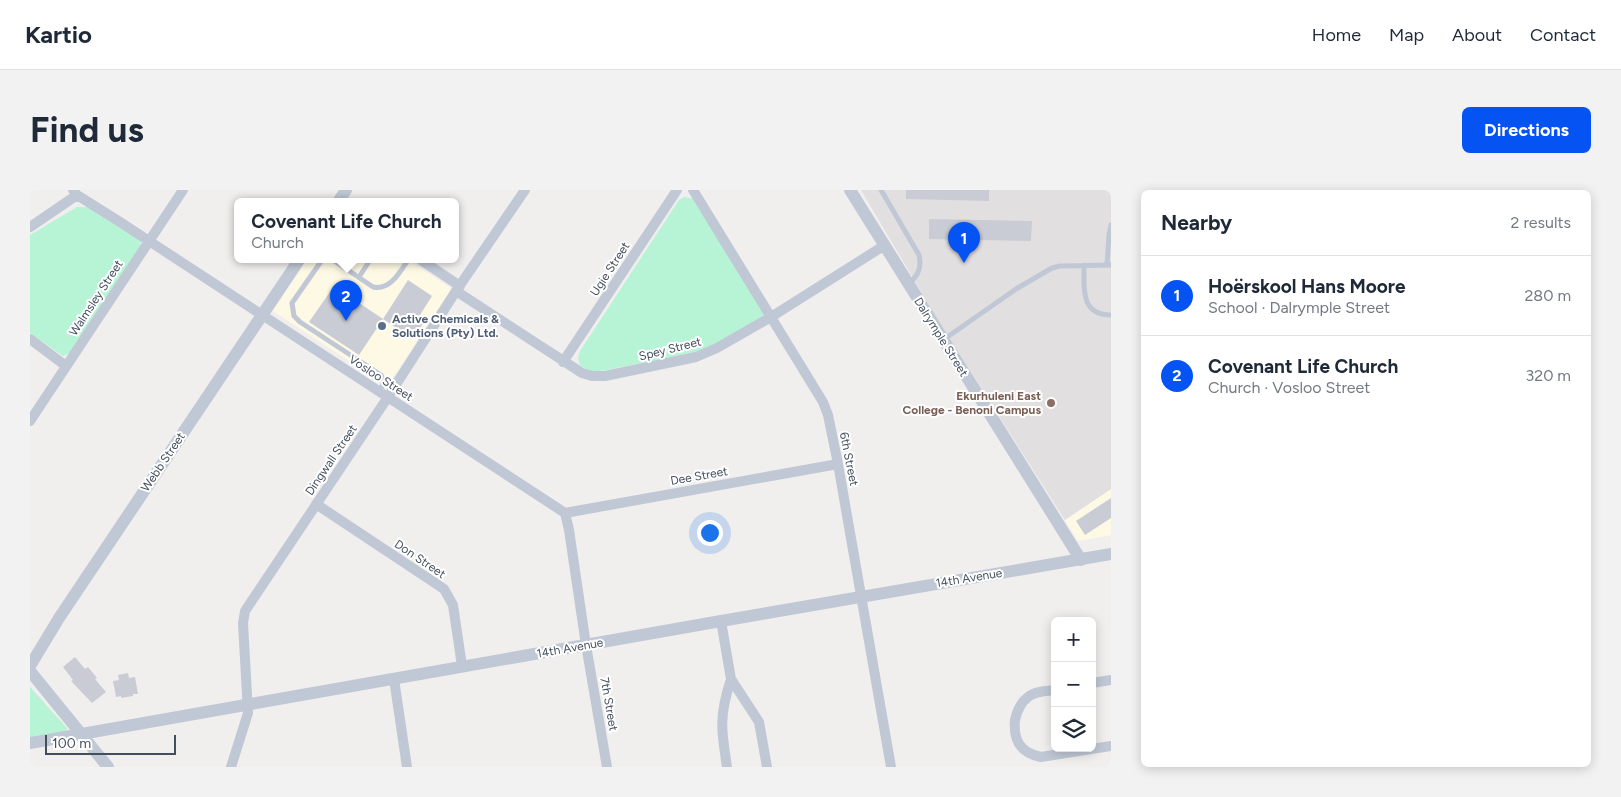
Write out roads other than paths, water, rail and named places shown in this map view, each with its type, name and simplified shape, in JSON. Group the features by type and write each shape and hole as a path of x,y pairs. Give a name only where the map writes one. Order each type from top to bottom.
{"street":[{"name":"Walmsley Street","path":"30,420 183,190"},
{"name":"Dingwall Street","path":"231,767 247,719 248,704 243,623 245,612 316,504 384,395 525,190"},
{"name":"Ugie Street","path":"564,362 676,190"},
{"name":"6th Street","path":"693,190 823,402 828,415 891,767"},
{"name":"Dalrymple Street","path":"850,190 1081,560"},
{"name":"Vosloo Street","path":"75,193 565,513"},
{"path":"30,226 75,193"},
{"name":"Spey Street","path":"425,263 564,362 582,373 592,376 605,376 696,357 708,352 771,317 885,245"},
{"name":"Webb Street","path":"30,666 59,618 297,263"},
{"path":"30,339 66,366"},
{"name":"Dee Street","path":"565,513 838,464"},
{"name":"Don Street","path":"316,504 444,589 452,600 462,666"},
{"path":"565,513 570,530 586,645"},
{"name":"14th Avenue","path":"30,743 861,596 1111,554"},
{"path":"720,621 731,679 759,722 768,767"},
{"name":"7th Street","path":"586,645 607,767"},
{"path":"30,671 108,767"},
{"path":"394,679 407,767"},
{"path":"727,767 721,718 731,679"},
{"path":"1096,682 1111,680"},
{"path":"1051,691 1030,696 1020,705 1016,713 1014,729 1015,738 1020,745 1031,755 1042,757 1111,746"}],"lane":[{"path":"881,190 919,255 920,271 909,285"},
{"path":"942,340 1016,288 1052,268 1060,266 1109,265 1108,235 1111,225"},
{"path":"320,263 292,303 294,316 300,322 381,375 384,382 384,395"},
{"path":"338,263 373,287 385,287 406,263"},
{"path":"346,268 350,263"},
{"path":"359,277 368,263"},
{"path":"1084,265 1084,291 1088,305 1097,313 1111,315"}],"place":[{"name":"Hoërskool Hans Moore","path":"964,263"},
{"name":"Covenant Life Church","path":"346,321"},
{"name":"Active Chemicals & Solutions (Pty) Ltd.","path":"382,326"},
{"name":"Ekurhuleni East College - Benoni Campus","path":"1051,403"}]}
